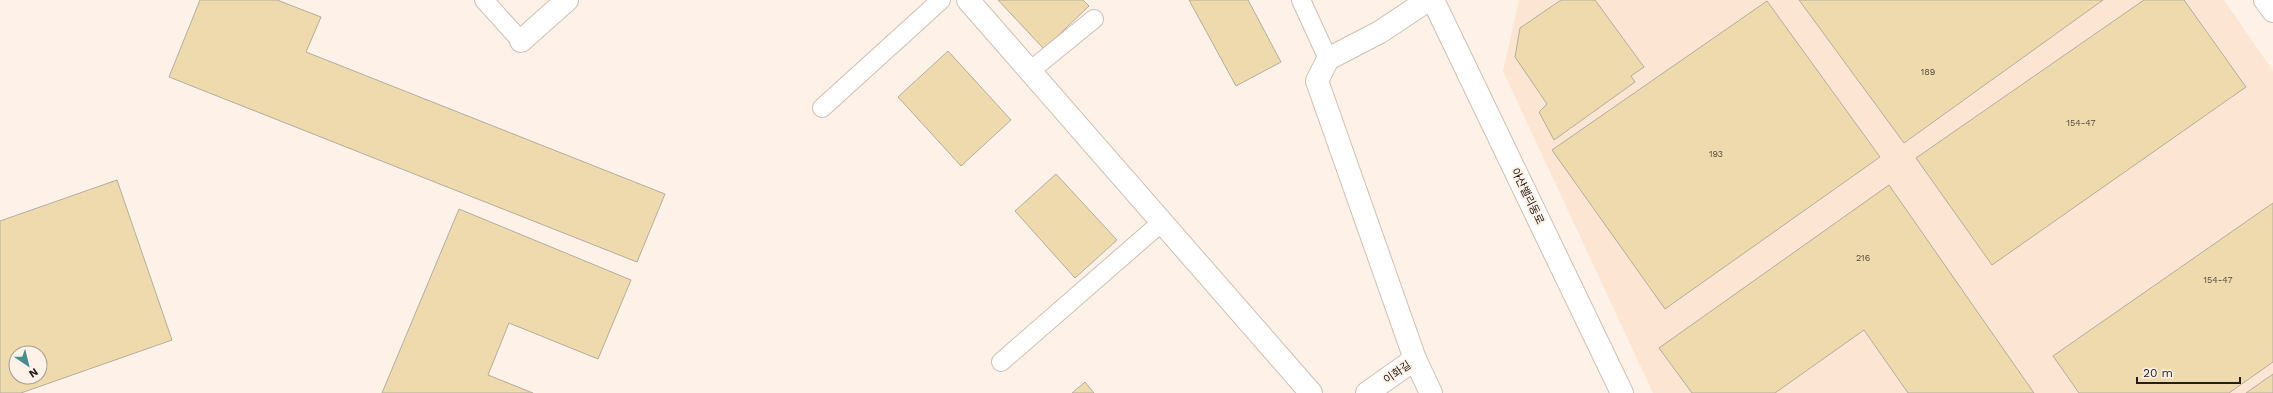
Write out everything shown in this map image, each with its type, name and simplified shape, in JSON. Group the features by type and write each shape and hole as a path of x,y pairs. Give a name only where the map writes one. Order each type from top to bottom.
{"street":[{"path":"520,41 567,0"},
{"path":"968,0 1311,393"},
{"path":"1415,359 1317,80 1328,59 1380,32 1428,0"},
{"name":"아산밸리동로","path":"1433,0 1622,393"},
{"path":"2265,0 2273,11"},
{"name":"이화길","path":"1367,393 1415,359 1431,393"}],"lane":[{"path":"484,0 520,41"},
{"path":"822,108 941,0"},
{"path":"1300,0 1328,59"},
{"path":"1030,72 1094,19"},
{"path":"1001,362 1162,222"}],"shaded area":[{"path":"1519,0 2224,0 2273,71 2273,393 1653,393 1503,71"}],"building":[{"path":"200,0 277,0 321,17 306,52 665,194 637,262 169,77"},
{"path":"998,0 1083,0 1089,6 1044,49"},
{"path":"1189,0 1248,0 1281,62 1236,86"},
{"path":"1561,0 1595,0 1644,67 1631,76 1635,82 1554,140 1539,112 1547,104 1515,57 1520,28"},
{"path":"1799,0 2103,0 1904,143"},
{"path":"2144,0 2184,0 2246,87 1992,265 1916,158"},
{"path":"1767,1 1880,157 1665,309 1552,150"},
{"path":"948,51 1011,120 961,166 898,97"},
{"path":"1056,174 1117,240 1075,278 1015,211"},
{"path":"117,180 172,340 48,384 48,345 8,345 8,385 44,385 21,393 0,393 0,221"},
{"path":"1889,185 2034,393 1908,393 1864,330 1775,393 1692,393 1659,348"},
{"path":"2273,203 2273,362 2229,393 2079,393 2053,356"},
{"path":"459,209 631,280 598,359 509,323 488,375 533,393 382,393"},
{"path":"2273,374 2273,393 2246,393"},
{"path":"1085,382 1094,393 1072,393"}]}
